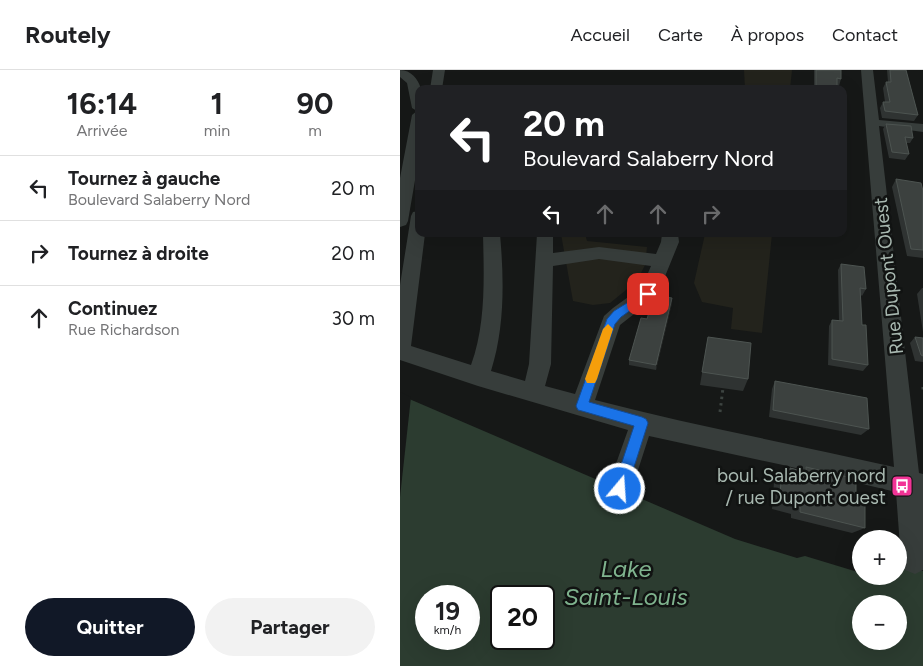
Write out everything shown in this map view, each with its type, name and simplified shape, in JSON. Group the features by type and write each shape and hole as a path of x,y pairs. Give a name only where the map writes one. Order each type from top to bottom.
{"street":[{"path":"424,85 426,70"},
{"path":"437,85 439,70"},
{"name":"Rue Dupont Ouest","path":"866,70 916,484 915,560"},
{"path":"400,71 412,82 415,93"},
{"path":"872,122 923,128"},
{"path":"415,158 409,223 405,318 400,351 478,377 642,423 916,484"},
{"path":"478,377 486,354 490,328 492,237"},
{"path":"532,392 540,364 546,260 545,237"},
{"path":"582,406 608,330 617,314 646,296 663,261 670,237"},
{"path":"546,260 592,253 663,261"},
{"path":"620,489 642,423"}],"path":[{"path":"720,412 724,388"}],"shaded area":[{"path":"744,70 792,70 790,85 745,85"},
{"path":"562,237 586,237 587,241 647,247 645,265 637,281 610,303 593,305 573,301"},
{"path":"704,237 772,237 762,333 731,329 733,308 702,302 694,283"}],"water":[{"name":"Lake Saint-Louis","path":"400,395 735,539 797,558 805,556 852,570 852,585 907,585 907,566 923,571 923,666 400,666"}],"pier":[{"path":"400,392 411,397 400,497"}],"building":[{"path":"816,70 841,70 841,79 837,78 837,85 816,85"},
{"path":"890,70 906,70 918,115 885,111 883,102 890,102 886,82 891,82"},
{"path":"886,124 911,126 913,138 905,137 909,154 892,152"},
{"path":"896,179 921,183 923,191 923,250 911,249"},
{"path":"841,264 864,267 866,289 860,288 862,325 866,325 868,365 832,359 832,320 843,321"},
{"path":"654,295 672,298 656,365 629,360 641,318 647,319"},
{"path":"708,337 751,343 748,379 702,372"},
{"path":"915,337 923,338 923,356 921,355"},
{"path":"775,381 867,398 869,429 773,410"},
{"path":"806,467 856,479 856,492 865,495 865,528 800,512 800,507 779,502 782,474 789,476 790,468 806,472"}],"slow traffic":[{"path":"591,379 608,329"}],"place":[{"name":"boul. Salaberry nord / rue Dupont ouest","path":"902,486"}],"route":[{"path":"620,489 642,423 582,406 611,322 617,314 648,294"}]}
